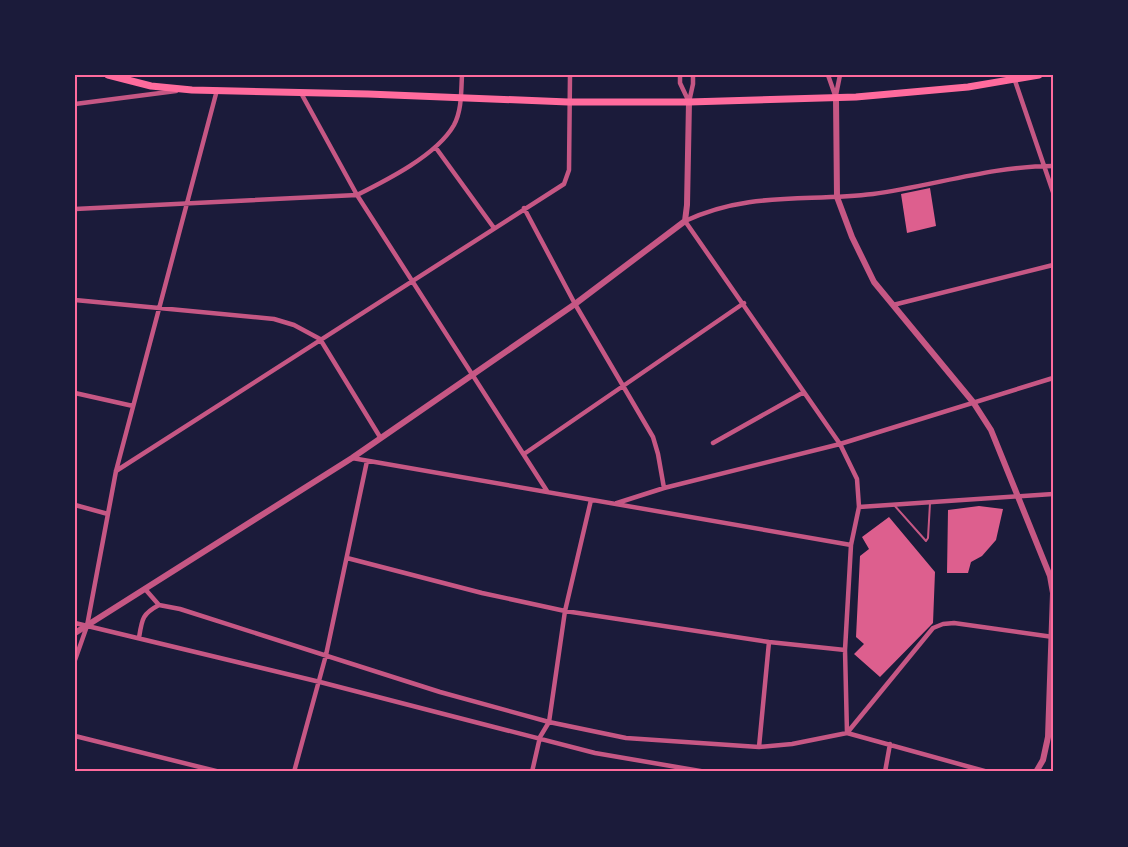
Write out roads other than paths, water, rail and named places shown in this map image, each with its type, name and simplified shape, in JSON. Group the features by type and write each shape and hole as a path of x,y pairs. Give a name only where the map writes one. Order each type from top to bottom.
{"main road":[{"path":"109,75 151,86 188,89 568,102 689,102 836,98 968,87 1015,77 1039,75"}],"street":[{"path":"75,209 357,195 436,148 454,125 460,108 462,75"},
{"path":"116,471 564,184 568,178 570,75"},
{"path":"680,75 680,83 689,102"},
{"path":"693,75 689,102 685,221 840,444 857,479 859,507 851,545 844,650 847,733"},
{"path":"828,75 836,98"},
{"path":"840,75 836,98 837,197 852,237 874,282 973,402 991,430 1051,576 1053,592 1048,737 1043,760 1036,772"},
{"path":"1015,77 1053,192"},
{"path":"75,104 188,89"},
{"path":"75,660 87,626 116,471 218,90"},
{"path":"300,92 357,195 547,490"},
{"path":"436,148 494,228"},
{"path":"75,633 352,458 575,304 685,221 708,210 732,204 778,198 874,194 1016,168 1053,166"},
{"path":"524,208 575,304 652,437 658,454 664,488"},
{"path":"893,305 1053,265"},
{"path":"75,300 274,320 294,325 320,339 380,437"},
{"path":"524,454 744,303"},
{"path":"615,504 664,488 840,444 1053,378"},
{"path":"712,443 804,392"},
{"path":"75,393 133,406"},
{"path":"352,458 547,490 591,500 851,545"},
{"path":"294,772 320,682 367,461"},
{"path":"859,507 1053,494"},
{"path":"532,772 540,737 549,722 565,611 591,500"},
{"path":"75,506 108,514"},
{"path":"347,558 482,593 565,611 770,642 844,650"},
{"path":"145,589 159,604 440,692 549,722 626,738 759,747 792,744 847,733 988,772"},
{"path":"139,638 142,619 148,611 159,604"},
{"path":"847,733 933,628 954,622 1052,637"},
{"path":"75,623 320,682 595,753 706,772"},
{"path":"759,747 770,642"},
{"path":"75,736 220,772"},
{"path":"885,772 890,744"}],"lane":[{"path":"894,505 926,541 930,503"}]}
